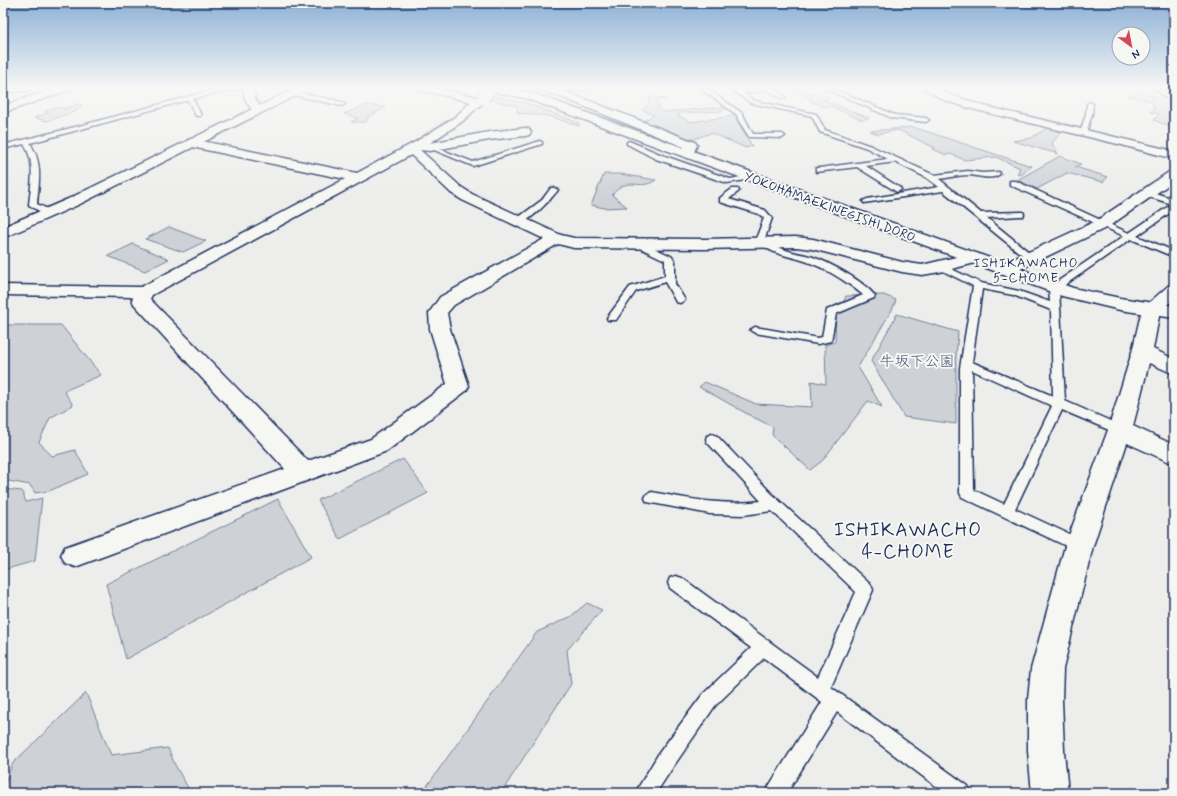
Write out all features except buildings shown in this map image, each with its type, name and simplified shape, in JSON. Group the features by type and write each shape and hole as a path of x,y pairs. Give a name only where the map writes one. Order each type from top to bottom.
{"street":[{"path":"3,233 73,202 227,125"},
{"path":"3,290 144,292 357,178 420,147 450,125"},
{"name":"YOKOHAMAEKINEGISHI DORO","path":"611,125 1054,288 1101,301 1174,312"},
{"path":"640,125 691,145 687,153"},
{"path":"1049,125 1136,144 1174,155"},
{"path":"420,147 525,132"},
{"path":"192,143 357,178"},
{"path":"420,147 456,190 467,197 556,239 574,243 762,244 796,242 813,244 902,267 922,270 940,267 973,258"},
{"path":"1004,270 1102,224 1174,175"},
{"path":"76,555 379,445 458,386 440,329 438,313 447,301 556,239"},
{"path":"1050,793 1046,750 1045,700 1047,670 1079,546 1120,430 1142,352 1150,309 1174,290"},
{"path":"144,292 141,300 302,472"},
{"path":"1142,352 1174,367"},
{"path":"1120,430 1174,455"}],"lane":[{"path":"3,147 89,125"},
{"path":"744,125 751,136 782,136"},
{"path":"820,125 822,130 857,142 932,178 1030,257"},
{"path":"1084,133 1086,125"},
{"path":"26,142 33,153 36,172 33,205 49,212"},
{"path":"420,147 473,164 540,143"},
{"path":"629,143 659,157 730,181 751,177"},
{"path":"819,170 896,160"},
{"path":"859,165 897,190"},
{"path":"932,178 968,173 996,174"},
{"path":"1013,183 1102,224 1174,254"},
{"path":"867,201 946,188"},
{"path":"518,222 545,202 554,190"},
{"path":"735,191 723,200 762,212 768,218 762,244 810,259 830,268 870,296 831,312 827,339 818,341 755,330"},
{"path":"1146,193 1174,202"},
{"path":"1007,512 1059,404 1054,288 1174,206"},
{"path":"979,216 1020,214"},
{"path":"639,244 668,258 670,261 670,284 680,300"},
{"path":"940,267 978,285 1016,294 1056,308"},
{"path":"612,318 633,289 670,278"},
{"path":"978,285 967,364 967,493 1079,546"},
{"path":"967,364 1120,430"},
{"path":"712,440 774,505 865,590 827,695 776,793"},
{"path":"652,498 710,508 743,509 774,505"},
{"path":"676,583 961,793"},
{"path":"645,793 666,760 709,700 763,648"}],"green space":[{"path":"649,125 739,125 752,146 746,148 711,133 688,141"},
{"path":"1167,125 1174,125 1174,128"},
{"path":"913,127 1032,166 1021,175 1017,174 1020,168 996,157 965,160 950,154 946,155 898,130 878,134 870,131"},
{"path":"1047,128 1061,132 1052,143 1058,154 1013,141 1031,138"},
{"path":"1060,156 1081,164 1075,167 1108,177 1103,182 1067,173 1037,189 1017,180"},
{"path":"604,174 620,174 656,180 644,184 624,185 612,195 627,207 604,208 591,205"},
{"path":"169,227 206,241 183,252 145,239"},
{"path":"133,244 169,259 145,271 108,256"},
{"path":"884,295 896,300 893,308 858,367 882,407 868,401 822,461 810,470 772,435 773,427 699,387 705,382 756,404 812,407 811,381 826,384 825,345 835,342 836,305 844,301 846,296"},
{"name":"牛坂下公園","path":"897,314 958,332 956,357 956,424 904,417 871,361"},
{"path":"8,325 61,325 101,375 64,391 73,405 50,418 39,442 52,456 75,450 88,474 49,491 35,493 30,485 3,480 3,328"},
{"path":"403,459 428,493 340,539 318,500"},
{"path":"3,489 22,491 26,502 42,498 35,561 3,570"},
{"path":"278,499 311,557 126,659 106,584"},
{"path":"587,603 602,610 567,650 571,684 501,793 422,793 537,632 570,617"},
{"path":"86,693 111,755 168,748 175,765 191,793 3,793 3,787 13,763"}],"district":[{"name":"ISHIKAWACHO 5-CHOME","path":"1026,270"},
{"name":"ISHIKAWACHO 4-CHOME","path":"908,540"}]}
